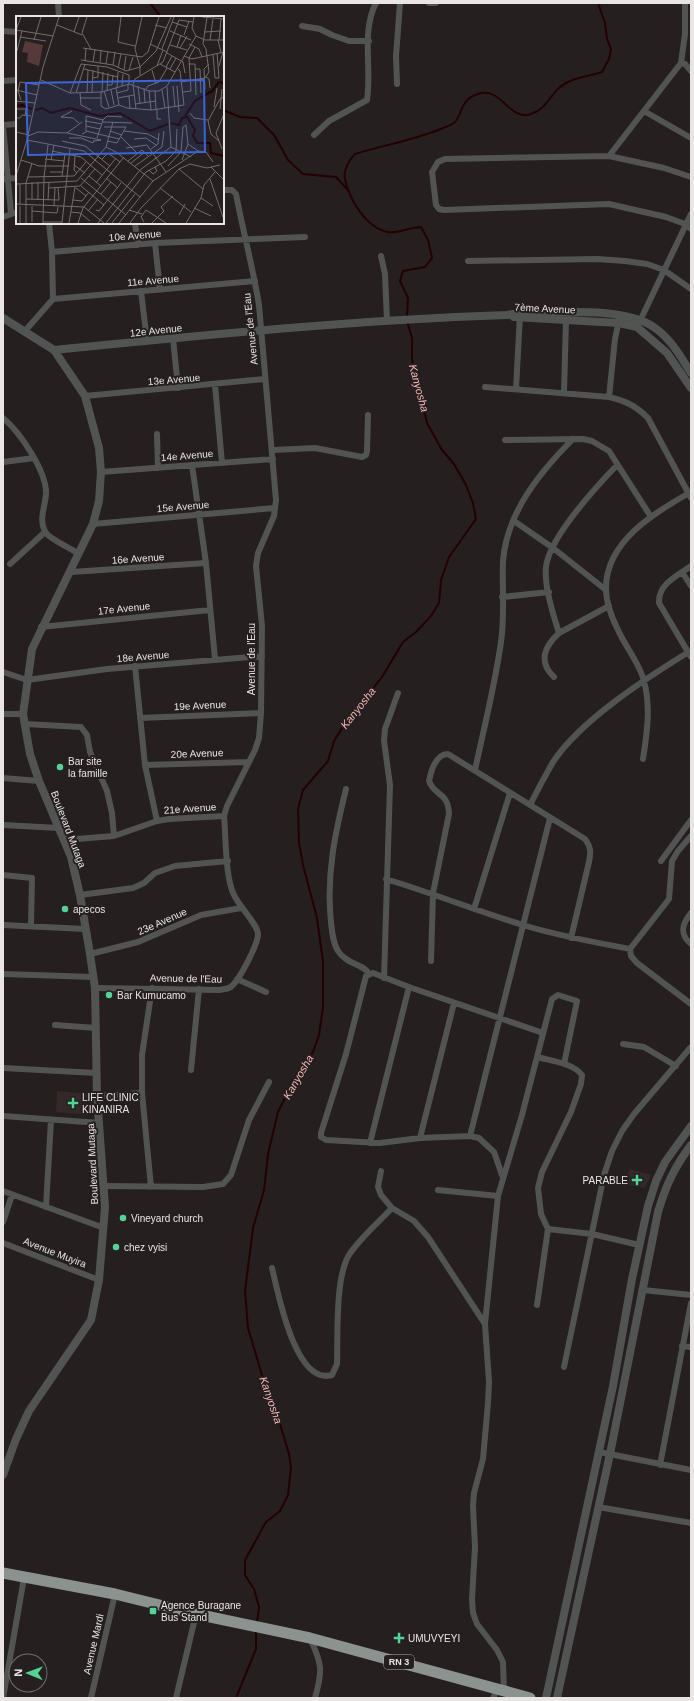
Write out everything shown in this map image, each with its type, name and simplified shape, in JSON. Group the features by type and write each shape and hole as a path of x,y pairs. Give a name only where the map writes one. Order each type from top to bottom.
{"highway":[{"name":"RN 3","path":"3,1573 114,1594 196,1614 268,1628 310,1638 498,1693 530,1698"}],"street":[{"path":"58,3 59,16"},
{"path":"314,135 329,121 368,100 369,41 372,10 376,3"},
{"path":"397,84 396,56 400,3"},
{"path":"429,3 436,3"},
{"path":"609,156 681,63 688,33 685,3"},
{"path":"302,26 320,29 349,41 369,41"},
{"path":"3,31 16,32"},
{"path":"681,63 685,64 691,71"},
{"path":"3,81 16,80"},
{"path":"644,111 691,138"},
{"path":"3,216 14,213 5,179 3,125 16,124"},
{"path":"691,177 650,165 609,156 445,159 438,162 432,172 436,205 439,209 609,204 651,213 685,224 691,229"},
{"path":"5,179 16,178"},
{"name":"Avenue de l'Eau","path":"95,988 220,990 230,988 237,979 257,943 258,932 254,924 241,908 233,893 229,878 224,816 231,797 249,762 259,738 262,656 261,603 256,566 258,553 275,508 273,450 255,281 244,238 236,194 232,190 224,190"},
{"path":"639,323 691,214"},
{"path":"25,332 53,299 52,252 49,224"},
{"path":"136,224 138,245"},
{"name":"10e Avenue","path":"52,252 155,243 244,238 305,237"},
{"path":"155,243 160,290"},
{"path":"381,256 385,274 388,321"},
{"path":"468,261 597,259 647,264 664,270 691,289"},
{"name":"11e Avenue","path":"53,299 255,281"},
{"path":"141,291 147,341"},
{"name":"7ème Avenue","path":"388,321 507,315 619,319 655,328 669,340 691,373"},
{"path":"516,389 520,315"},
{"name":"7ème Avenue","path":"520,315 566,320 619,319"},
{"name":"Boulevard Mutaga","path":"3,318 54,350 85,396 96,430 101,472 99,501 93,524 80,554 41,627 32,649 23,714 30,754 39,781 71,857 80,894 95,988 96,1073 104,1186 104,1228 99,1280 91,1320 29,1411 22,1425 3,1475"},
{"path":"609,397 615,339 619,319"},
{"path":"564,393 566,320"},
{"name":"12e Avenue","path":"54,350 261,329 388,321"},
{"name":"7ème Avenue","path":"639,323 667,353 691,388"},
{"path":"173,338 178,388"},
{"name":"13e Avenue","path":"85,396 215,385 265,379"},
{"path":"215,385 222,463"},
{"path":"485,387 609,397 625,401 637,408 648,418 690,494 651,517 624,541 613,557 607,574 606,590 609,606 618,630 644,680 648,703 648,716 642,759"},
{"path":"273,450 315,448 362,457 366,455 367,451 368,415"},
{"path":"3,418 22,437 34,458 46,493 42,515 42,525 45,532 80,554"},
{"path":"157,434 158,468"},
{"path":"506,440 573,439 592,441 602,446 609,451 651,517"},
{"path":"475,770 501,641 504,559 507,540 522,502 535,482 551,462 573,439"},
{"path":"3,462 34,458"},
{"name":"14e Avenue","path":"101,472 273,459"},
{"path":"192,465 206,563 215,659"},
{"path":"559,633 549,592 546,568 553,548 574,514 617,465"},
{"name":"15e Avenue","path":"93,524 275,508"},
{"path":"514,521 553,548 606,590"},
{"path":"10,564 45,532"},
{"name":"16e Avenue","path":"70,572 206,563"},
{"path":"530,805 554,762 569,742 644,680 689,655 659,603 661,590 691,566"},
{"path":"682,572 691,586"},
{"path":"502,597 549,592"},
{"path":"554,677 546,670 544,663 544,655 547,646 559,633 609,606"},
{"name":"17e Avenue","path":"41,627 210,610"},
{"name":"18e Avenue","path":"27,680 135,666 262,656"},
{"path":"135,666 145,765 157,821"},
{"path":"3,672 27,680"},
{"path":"384,978 390,785 384,741 385,729 398,693"},
{"name":"19e Avenue","path":"140,718 261,713"},
{"path":"3,714 23,714"},
{"path":"25,724 80,727 84,730 90,752 107,791 112,813 114,836"},
{"path":"431,961 433,893 449,814 448,804 445,797 431,786 429,781 439,757 443,754 448,754 475,770 585,839 591,851 571,938"},
{"name":"20e Avenue","path":"145,765 249,762"},
{"path":"3,778 39,781"},
{"path":"346,789 334,839 328,890 333,938 338,951 346,961 366,968 369,974"},
{"path":"474,908 510,793"},
{"name":"21e Avenue","path":"64,840 114,836 157,821 224,816"},
{"path":"470,1136 550,818"},
{"path":"661,861 691,820"},
{"path":"3,825 59,828"},
{"path":"691,836 678,851 672,861 671,890 669,899 630,949 631,956 636,963 691,1004"},
{"path":"80,894 133,888 144,883 155,873 175,866 228,861"},
{"path":"3,875 32,878 31,926"},
{"path":"386,880 433,893 523,925 571,938 630,949"},
{"name":"23e Avenue","path":"90,954 138,942 201,914 241,908"},
{"path":"691,913 685,920 682,929 683,936 691,944"},
{"path":"3,925 85,929"},
{"path":"502,1178 494,1152 479,1138 470,1136 420,1138 370,1143 326,1140 321,1137 366,976 373,973 454,1003 543,1033"},
{"path":"3,974 94,977"},
{"path":"237,979 266,992"},
{"path":"370,1143 409,987"},
{"path":"151,1187 142,1092 142,1055 152,988"},
{"path":"191,1070 199,989"},
{"path":"498,1693 503,1662 497,1650 477,1624 473,1613 472,1599 475,1546 474,1500 483,1459 489,1382 485,1324 498,1196 502,1178 554,996 562,995 577,1001 564,1064"},
{"path":"420,1138 454,1003"},
{"path":"55,1025 96,1028"},
{"path":"623,1044 644,1047 676,1066"},
{"path":"564,1367 604,1175 612,1151 634,1114 691,1048"},
{"path":"536,1305 548,1229 541,1214 538,1188 542,1172 570,1112 581,1084 582,1075 578,1070 564,1064 537,1057"},
{"path":"3,1068 96,1073"},
{"path":"104,1186 203,1187 223,1184 230,1175 249,1120 269,1082"},
{"path":"98,1096 142,1092"},
{"path":"3,1116 100,1123"},
{"path":"46,1207 51,1120"},
{"path":"546,1698 599,1452 639,1245 656,1181 665,1162 691,1126"},
{"path":"557,1698 610,1454 657,1218 665,1188 675,1167 691,1145"},
{"path":"381,1171 378,1187 381,1195 392,1208 414,1221 428,1237 485,1324"},
{"path":"438,1190 498,1196"},
{"path":"3,1191 104,1228"},
{"path":"3,1222 12,1195"},
{"path":"272,1268 291,1337 302,1360 319,1376 332,1376 337,1364 341,1280 344,1265 358,1244 392,1208"},
{"path":"548,1229 592,1234 639,1245"},
{"name":"Avenue Muyira","path":"3,1243 99,1280"},
{"path":"643,1290 691,1295"},
{"path":"660,1465 691,1303"},
{"path":"682,1346 691,1347"},
{"path":"599,1452 691,1470"},
{"path":"598,1507 691,1523"},
{"path":"3,1698 24,1578"},
{"name":"Avenue Mardi","path":"91,1698 114,1594"},
{"path":"176,1698 196,1614"},
{"path":"310,1638 320,1658 321,1669 315,1698"}],"shaded area":[{"name":"LIFE CLINIC KINANIRA","path":"57,1091 88,1094 90,1115 56,1112"},
{"name":"PARABLE","path":"630,1169 651,1175 645,1188 623,1184"}],"waterway":[{"path":"150,3 160,16"},
{"name":"Kanyosha","path":"407,317 408,298 400,281 403,271 425,267 432,258 428,240 421,227 388,232 373,225 366,219 355,204 347,187 345,176 349,162 355,154 422,136 454,123 457,120 464,104 478,94 486,93 493,95 516,113 523,115 531,114 544,106 556,91 564,84 574,79 602,72 609,59 611,49 607,39 605,23 598,3"},
{"path":"224,110 240,117 257,118 274,135 288,160 303,174 336,177 349,191"},
{"name":"Kanyosha","path":"257,1623 259,1607 254,1589 245,1575 245,1560 266,1522 280,1511 288,1495 291,1467 289,1454 277,1414 267,1392 248,1328 245,1291 253,1228 264,1190 268,1154 278,1112 290,1088 313,1052 319,1035 323,1007 323,962 317,918 303,865 299,843 298,809 303,790 328,761 334,741 344,725 382,677 403,642 416,632 431,616 439,603 441,580 449,557 476,519 473,503 466,485 454,464 442,450 427,423 412,360 412,338 407,321"},
{"name":"Kanyosha","path":"236,1698 256,1649 256,1630"}],"place":[{"name":"Bar site la famille","path":"60,767"},
{"name":"apecos","path":"65,909"},
{"name":"Bar Kumucamo","path":"109,995"},
{"name":"LIFE CLINIC KINANIRA","path":"73,1103"},
{"name":"PARABLE","path":"637,1180"},
{"name":"Vineyard church","path":"123,1218"},
{"name":"chez vyisi","path":"116,1247"},
{"name":"Agence Buragane Bus Stand","path":"153,1611"},
{"name":"UMUVYEYI","path":"399,1638"}]}
